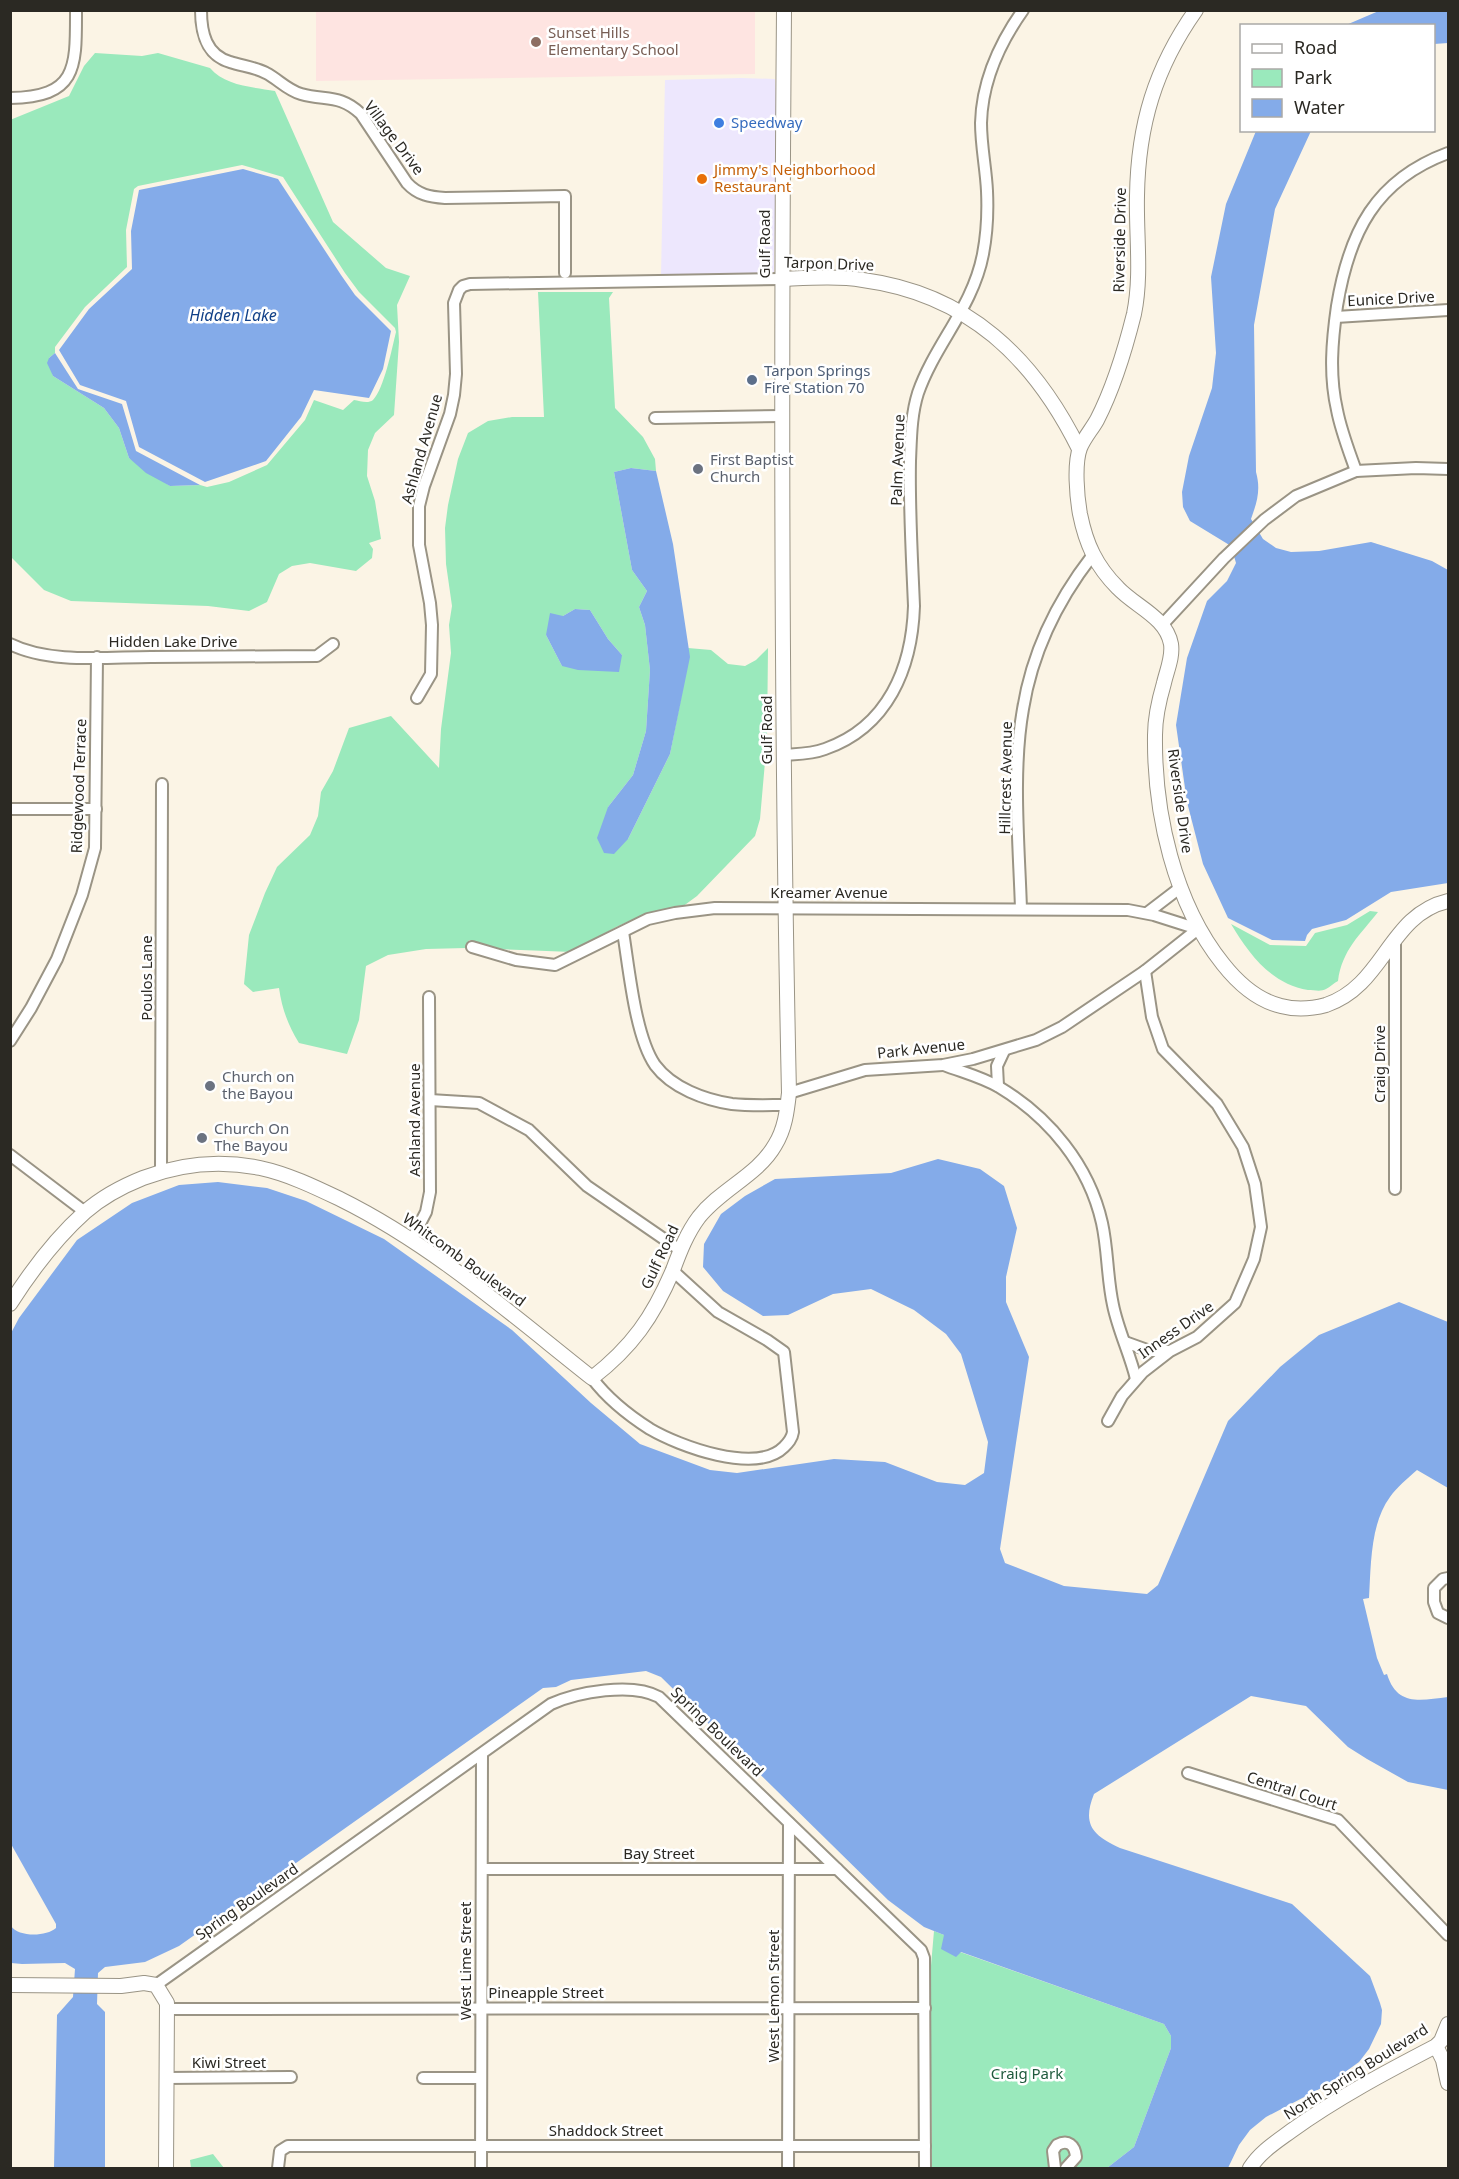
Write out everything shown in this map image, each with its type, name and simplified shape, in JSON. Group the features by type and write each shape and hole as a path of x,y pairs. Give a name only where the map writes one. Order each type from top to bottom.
{"street":[{"path":"10,98 41,96 61,86 71,71 75,56 76,10"},
{"name":"Village Drive","path":"201,10 201,30 220,57 229,62 267,73 297,93 338,99 352,106 361,114 407,183 417,192 445,198 565,196 565,273"},
{"name":"Gulf Road","path":"592,1378 624,1351 654,1309 692,1227 711,1204 757,1166 775,1147 783,1129 788,1099 784,908 781,279 784,10"},
{"name":"Palm Avenue","path":"784,755 825,749 863,729 883,708 899,682 913,624 910,483 913,414 918,394 928,371 976,285 987,230 987,192 982,138 983,99 998,51 1023,10"},
{"name":"Riverside Drive","path":"1079,449 1095,423 1111,388 1134,313 1139,260 1137,195 1139,165 1151,97 1163,64 1197,10"},
{"path":"1356,471 1337,410 1332,375 1332,349 1345,265 1367,216 1394,183 1424,163 1449,153"},
{"name":"Tarpon Drive","path":"470,284 842,278 880,282 922,294 961,313 991,333 1020,358 1051,398 1079,449"},
{"name":"Ashland Avenue","path":"417,698 431,674 432,625 419,545 419,506 450,414 454,395 456,374 454,303 463,286 470,284"},
{"name":"Eunice Drive","path":"1336,317 1449,310"},
{"path":"655,418 782,416"},
{"path":"1079,449 1078,501 1092,556 1119,589 1163,624 1224,558 1264,520 1296,496 1356,471 1449,469"},
{"name":"Hillcrest Avenue","path":"1021,909 1018,776 1023,708 1050,622 1065,594 1092,556"},
{"name":"Riverside Drive","path":"1163,624 1171,648 1170,661 1156,712 1156,767 1163,823 1180,887 1198,928 1241,985 1272,1004 1296,1009 1321,1006 1348,995 1364,982 1408,923 1422,911 1449,901"},
{"name":"Hidden Lake Drive","path":"10,644 46,655 97,657 317,656 333,644"},
{"name":"Ridgewood Terrace","path":"10,1041 31,1008 57,959 80,901 95,848 97,657"},
{"name":"Poulos Lane","path":"161,1172 162,784"},
{"path":"10,809 96,809"},
{"path":"1147,913 1180,887"},
{"name":"Kreamer Avenue","path":"472,947 516,960 555,965 648,919 716,908 1128,910 1147,913 1198,928"},
{"name":"Park Avenue","path":"622,932 637,1021 653,1062 662,1072 699,1096 735,1104 788,1099 865,1070 943,1065 1004,1051 1035,1040 1062,1027 1145,971 1198,928"},
{"name":"Craig Drive","path":"1395,940 1395,1188"},
{"name":"Inness Drive","path":"1108,1421 1122,1396 1136,1379 1170,1351 1197,1337 1235,1303 1254,1259 1260,1236 1261,1219 1252,1173 1238,1136 1211,1097 1163,1049 1152,1017 1145,971"},
{"name":"Ashland Avenue","path":"412,1239 426,1212 430,1196 429,998"},
{"path":"998,1086 997,1065 1004,1051"},
{"path":"943,1065 998,1086 1028,1107 1054,1131 1067,1147 1082,1172 1102,1221 1113,1306 1136,1379"},
{"path":"430,1100 479,1103 529,1130 587,1186 680,1250"},
{"path":"10,1155 85,1212"},
{"name":"Whitcomb Boulevard","path":"10,1304 42,1260 85,1212 127,1185 161,1172 184,1167 235,1165 262,1168 288,1176 335,1196 412,1239 457,1271 592,1378 612,1401 651,1429 710,1453 757,1459 778,1453 792,1436 784,1352 718,1312 672,1270"},
{"path":"1125,1342 1150,1351 1170,1351"},
{"path":"1449,1578 1443,1579 1434,1588 1434,1602 1438,1613 1449,1618"},
{"name":"Spring Boulevard","path":"156,1985 551,1704 581,1694 636,1689 646,1691 659,1697 921,1950 924,1958 925,2008 925,2169"},
{"name":"West Lime Street","path":"481,2169 482,1754"},
{"name":"Central Court","path":"1188,1773 1338,1820 1449,1935"},
{"name":"West Lemon Street","path":"789,1823 789,2169"},
{"name":"Bay Street","path":"482,1869 837,1869"},
{"path":"10,1985 100,1986 144,1983 156,1985 166,1999 167,2009 166,2169"},
{"name":"Pineapple Street","path":"167,2009 925,2008"},
{"name":"North Spring Boulevard","path":"1250,2169 1268,2147 1316,2113 1436,2046 1449,2024"},
{"path":"1436,2046 1446,2061 1449,2083"},
{"name":"Kiwi Street","path":"166,2078 291,2077"},
{"path":"423,2078 481,2078"},
{"path":"1055,2169 1053,2151 1057,2145 1066,2142 1074,2148 1076,2157 1066,2169"},
{"name":"Shaddock Street","path":"278,2169 280,2151 288,2146 925,2146"}],"shaded area":[{"name":"Sunset Hills Elementary School","path":"316,11 755,11 755,74 316,81"},
{"path":"775,79 777,108 774,274 661,275 665,80"}],"green space":[{"path":"95,53 142,56 158,53 210,68 223,79 231,82 275,91 333,222 386,268 410,276 397,305 399,342 394,415 375,433 368,450 367,476 375,501 381,539 369,543 373,549 372,558 356,571 310,563 292,566 279,574 267,602 249,611 208,606 71,601 44,590 11,557 10,120 69,96 84,66","holes":["242,165 283,177 359,292 395,328 396,332 384,378 373,400 364,402 354,400 343,410 314,400 305,420 267,465 229,482 207,487 200,485 170,486 129,458 119,428 104,408 53,376 49,358 55,353 55,347 85,307 127,267 126,230 134,189 138,186"]},
{"path":"538,292 613,292 609,298 615,408 643,437 655,459 656,471 631,468 614,472 632,570 647,591 639,607 645,625 650,670 646,731 633,775 608,807 628,839 670,754 689,657 688,648 711,650 728,664 745,666 756,660 768,648 767,739 760,819 755,836 697,896 682,907 645,914 616,927 572,952 496,949 469,940 466,948 426,949 388,955 366,966 359,1020 347,1054 299,1043 286,1017 279,988 253,992 244,984 249,935 265,893 277,867 310,835 318,816 321,792 333,771 349,728 391,716 439,768 441,729 451,653 449,625 452,606 446,564 445,528 458,459 468,433 488,421 512,417 544,417","holes":["575,609 590,610 608,639 622,655 562,666 546,635 563,616"]},
{"path":"1370,911 1378,912 1358,936 1343,960 1338,981 1320,991 1295,987 1272,974 1245,946 1231,924 1270,945 1306,946 1315,933 1347,925"},
{"name":"Craig Park","path":"934,1931 944,1935 960,1952 1164,2024 1171,2036 1171,2048 1134,2147 1107,2168 932,2168 930,1977"},
{"path":"213,2154 224,2168 191,2168 190,2160"}],"water":[{"path":"1381,10 1448,11 1448,43 1435,44 1435,24 1348,24"},
{"path":"1256,132 1311,132 1275,209 1254,325 1258,490 1251,519 1263,539 1276,548 1291,552 1319,551 1371,542 1432,561 1448,570 1448,883 1391,892 1346,920 1312,929 1305,941 1272,940 1228,918 1203,864 1187,802 1176,725 1187,658 1207,601 1227,581 1236,563 1231,546 1190,521 1183,507 1182,492 1189,456 1212,388 1216,353 1211,277 1226,204"},
{"name":"Hidden Lake","path":"243,169 278,179 355,295 391,331 383,369 369,398 314,390 301,417 266,461 205,482 139,447 126,401 80,385 59,350 89,309 132,269 131,231 139,190"},
{"path":"55,353 78,389 122,404 136,451 200,485 170,486 146,473 129,458 119,428 104,408 53,376 47,363"},
{"path":"631,468 656,471 673,544 690,657 670,754 628,839 614,854 604,853 597,838 608,807 633,775 646,731 650,670 645,625 639,607 647,591 632,570 614,472"},
{"path":"575,609 590,610 608,639 622,655 619,672 578,670 562,666 546,635 550,613 563,616"},
{"path":"938,1159 980,1169 1004,1186 1017,1228 1006,1277 1006,1302 1029,1357 1000,1549 1005,1563 1064,1586 1147,1594 1158,1585 1228,1421 1280,1367 1319,1335 1399,1302 1448,1322 1448,1488 1417,1470 1393,1493 1383,1508 1375,1532 1369,1598 1363,1599 1377,1658 1384,1675 1387,1674 1391,1685 1397,1692 1404,1697 1419,1700 1448,1697 1448,1790 1408,1782 1367,1759 1348,1747 1306,1706 1251,1696 1094,1794 1089,1813 1096,1833 1120,1848 1292,1904 1370,1976 1382,2010 1381,2024 1369,2049 1359,2062 1327,2085 1266,2117 1250,2130 1239,2145 1228,2168 1107,2168 1134,2147 1171,2048 1171,2036 1164,2024 961,1952 956,1957 941,1949 944,1935 924,1927 888,1900 661,1677 646,1671 571,1680 556,1687 543,1688 179,1946 145,1962 105,1967 98,1973 97,2004 105,2012 105,2168 54,2168 57,2015 73,1997 75,1969 65,1963 11,1963 11,1926 26,1934 39,1934 51,1931 56,1928 56,1924 11,1844 10,1335 19,1318 77,1240 132,1203 179,1185 218,1182 267,1188 306,1201 384,1239 512,1330 591,1403 640,1444 710,1470 737,1473 834,1459 885,1462 937,1482 965,1485 984,1473 988,1442 961,1354 946,1334 914,1310 871,1289 833,1294 788,1315 763,1316 723,1291 703,1267 704,1244 721,1214 745,1196 775,1179 891,1173"}],"place":[{"name":"Sunset Hills Elementary School","path":"536,42"},
{"name":"Speedway","path":"719,123"},
{"name":"Jimmy's Neighborhood Restaurant","path":"702,179"},
{"name":"Tarpon Springs Fire Station 70","path":"752,380"},
{"name":"First Baptist Church","path":"698,469"},
{"name":"Church on the Bayou","path":"210,1086"},
{"name":"Church On The Bayou","path":"202,1138"}]}
